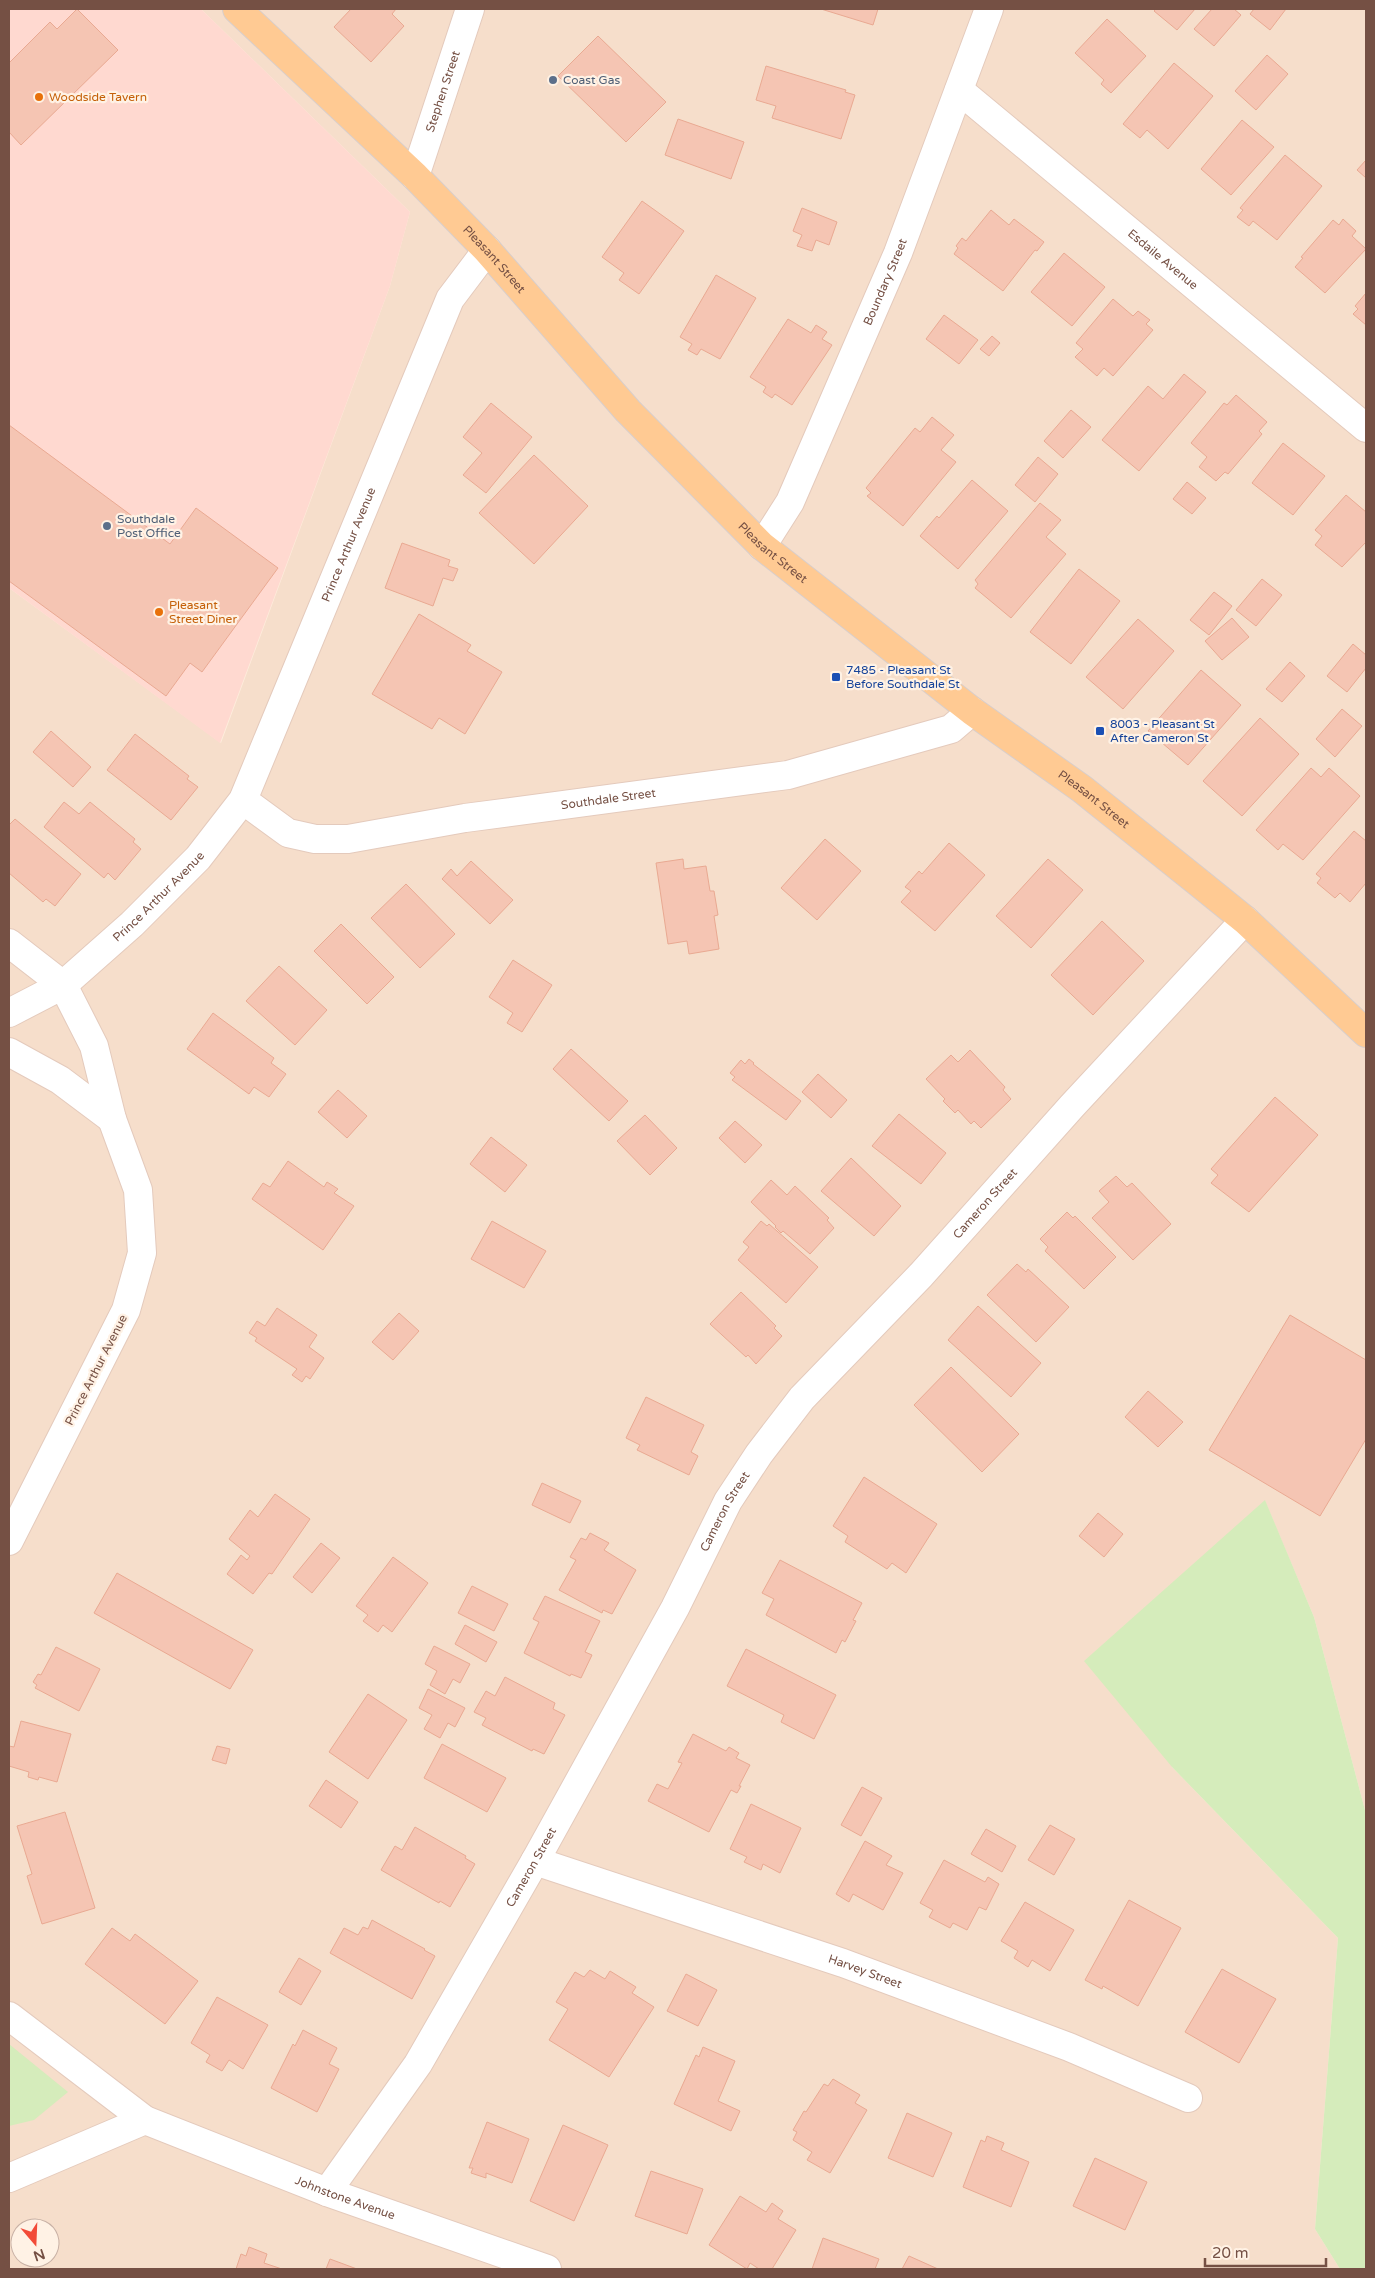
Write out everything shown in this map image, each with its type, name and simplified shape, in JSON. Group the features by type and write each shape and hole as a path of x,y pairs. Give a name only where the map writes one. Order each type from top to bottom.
{"main road":[{"name":"Pleasant Street","path":"237,9 415,176 487,250 628,411 762,546 972,711 1082,789 1245,920 1366,1033"}],"street":[{"name":"Stephen Street","path":"415,176 470,9"},
{"name":"Boundary Street","path":"762,546 790,502 898,253 988,9"},
{"name":"Esdaile Avenue","path":"959,90 1366,428"},
{"name":"Prince Arthur Avenue","path":"9,1541 126,1310 142,1253 138,1190 112,1118 94,1046 63,984 132,924 198,858 243,800 450,299 487,250"},
{"name":"Southdale Street","path":"243,800 288,834 315,839 348,839 465,818 788,775 951,729 972,711"},
{"name":"Cameron Street","path":"327,2192 418,2064 535,1861 675,1608 728,1501 759,1454 802,1398 921,1275 1066,1113 1245,920"},
{"path":"9,943 63,984 9,1013"},
{"path":"9,1052 60,1080 112,1118"},
{"name":"Harvey Street","path":"535,1861 843,1963 1069,2047 1188,2098"},
{"name":"Johnstone Avenue","path":"9,2016 145,2120 327,2192 547,2269"},
{"path":"9,2178 145,2120"}],"shaded area":[{"path":"9,9 201,9 410,212 390,286 220,743 9,588"},
{"path":"201,9 1366,9 1366,1814 1314,1617 1265,1501 1172,1767 1338,1938 1315,2229 1340,2269 9,2269 9,588 221,743 390,286 410,212"}],"green space":[{"path":"1265,1500 1314,1617 1366,1814 1366,2269 1340,2269 1315,2229 1338,1938 1172,1767 1084,1661"},
{"path":"9,2044 68,2092 34,2120 9,2126"}],"building":[{"name":"Woodside Tavern","path":"77,9 118,50 21,145 9,132 9,63 50,22 57,29"},
{"path":"351,9 396,9 392,14 404,26 371,62 334,27"},
{"path":"821,9 878,9 873,25"},
{"path":"1156,9 1195,9 1177,30 1154,11"},
{"path":"1212,9 1234,9 1241,15 1214,46 1194,29"},
{"path":"1254,9 1286,9 1270,30 1250,14"},
{"path":"1107,19 1146,56 1111,93 1101,84 1104,80 1075,53"},
{"path":"598,36 666,102 626,142 558,76"},
{"path":"1267,55 1288,74 1256,110 1235,91"},
{"path":"1174,63 1213,96 1168,149 1147,130 1140,138 1123,124"},
{"path":"766,66 846,90 845,92 855,95 841,139 772,118 776,106 756,100"},
{"path":"678,119 744,142 731,179 665,155"},
{"path":"1242,120 1274,147 1231,195 1201,169"},
{"path":"1285,155 1322,186 1277,240 1253,221 1249,226 1237,217 1243,210 1240,208"},
{"path":"1366,160 1366,178 1357,170"},
{"path":"642,201 684,231 639,294 619,280 624,273 602,257"},
{"path":"802,208 837,222 829,245 816,240 812,251 797,246 802,235 793,231"},
{"path":"991,210 1009,225 1014,219 1044,242 1037,251 1035,250 1003,291 954,254 958,248 956,246 962,238 966,241"},
{"path":"1343,219 1356,231 1352,236 1366,249 1325,293 1295,267 1303,258 1301,257 1333,220 1339,225"},
{"path":"1064,253 1105,287 1072,326 1031,292"},
{"path":"716,275 756,298 720,359 701,349 697,355 688,350 692,344 680,337"},
{"path":"1366,293 1366,325 1353,314 1358,309 1355,306"},
{"path":"1113,299 1133,316 1138,311 1150,320 1146,324 1153,330 1113,376 1104,368 1097,376 1075,357 1083,349 1076,343"},
{"path":"944,315 978,340 959,364 926,339"},
{"path":"788,319 811,333 816,325 827,332 822,339 832,345 792,405 775,394 772,398 763,392 766,387 750,377"},
{"path":"992,336 1000,343 989,356 980,349"},
{"path":"1184,374 1206,392 1139,471 1102,440 1148,386 1163,399"},
{"path":"1236,395 1267,422 1259,431 1262,434 1228,474 1225,472 1216,481 1199,467 1207,457 1191,443 1224,403 1227,405"},
{"path":"491,403 532,437 486,493 463,475 482,453 463,437"},
{"path":"1071,410 1091,427 1063,458 1044,441"},
{"path":"932,417 954,435 941,450 956,462 903,526 867,496 871,493 866,488 915,428 920,432"},
{"path":"9,425 170,544 196,508 278,568 202,672 190,663 166,696 9,581"},
{"path":"1283,443 1325,476 1293,515 1252,483"},
{"path":"534,455 588,506 534,564 479,513"},
{"path":"1038,457 1058,474 1035,502 1015,485"},
{"path":"972,480 1008,511 958,569 920,536 937,516 939,518"},
{"path":"1187,482 1206,498 1192,514 1173,499"},
{"path":"1346,495 1366,512 1366,542 1342,567 1315,545 1322,536 1315,530"},
{"path":"1040,503 1061,520 1046,537 1066,554 1011,618 975,588 978,584 975,580"},
{"path":"402,543 450,560 448,566 458,569 453,581 443,578 433,606 385,588"},
{"path":"1079,569 1120,601 1071,664 1030,632"},
{"path":"1262,579 1282,595 1256,626 1236,610"},
{"path":"1214,592 1232,606 1209,635 1190,620"},
{"path":"419,614 471,645 467,651 502,672 465,734 439,718 432,729 372,694"},
{"path":"1232,618 1249,637 1222,660 1205,641"},
{"path":"1138,619 1174,651 1123,709 1086,677"},
{"path":"1353,644 1366,655 1366,668 1347,692 1327,676"},
{"path":"1290,662 1305,676 1282,702 1266,689"},
{"path":"1201,670 1241,705 1188,765 1148,731"},
{"path":"1342,709 1362,726 1335,757 1316,739"},
{"path":"1260,718 1299,754 1242,816 1203,781"},
{"path":"51,731 91,767 73,787 33,752"},
{"path":"135,734 189,776 187,779 198,787 171,820 107,770"},
{"path":"1311,768 1321,777 1329,768 1360,796 1303,860 1283,844 1278,850 1256,830"},
{"path":"64,802 79,814 90,802 135,839 133,842 141,849 115,880 108,873 104,878 44,827"},
{"path":"15,819 81,874 55,906 46,899 43,902 9,873 9,825"},
{"path":"1354,831 1366,841 1366,883 1350,902 1340,893 1335,898 1317,883 1321,878 1316,874"},
{"path":"825,839 861,871 817,920 781,888"},
{"path":"949,843 985,875 935,931 901,902 911,891 905,887 919,871 922,874"},
{"path":"683,859 684,869 706,866 710,891 714,891 718,915 714,916 719,949 689,954 687,941 668,944 656,863"},
{"path":"1048,859 1083,890 1031,948 996,916"},
{"path":"471,861 513,900 490,924 442,879 451,869 457,876"},
{"path":"406,884 455,934 420,968 371,918"},
{"path":"1102,921 1144,961 1093,1015 1051,975"},
{"path":"341,924 394,977 367,1004 314,951"},
{"path":"513,960 552,985 522,1032 507,1023 513,1013 489,997"},
{"path":"279,966 327,1010 295,1045 246,1001"},
{"path":"213,1013 274,1058 271,1063 286,1074 269,1097 254,1087 249,1094 187,1049"},
{"path":"571,1049 628,1101 609,1121 553,1069"},
{"path":"970,1050 1005,1087 1003,1090 1011,1099 981,1128 974,1121 971,1124 958,1110 955,1113 926,1079 951,1055 958,1062"},
{"path":"749,1059 801,1101 786,1120 732,1080 735,1077 730,1073 741,1060 745,1064"},
{"path":"818,1074 847,1100 831,1118 802,1092"},
{"path":"338,1090 367,1116 347,1138 318,1112"},
{"path":"1275,1097 1318,1135 1249,1212 1211,1183 1218,1175 1211,1169"},
{"path":"899,1114 946,1153 921,1184 872,1146"},
{"path":"645,1115 677,1148 650,1175 617,1141"},
{"path":"735,1121 762,1145 745,1163 719,1138"},
{"path":"491,1137 527,1165 505,1192 470,1164"},
{"path":"851,1158 901,1206 874,1236 821,1191"},
{"path":"288,1161 324,1187 327,1182 338,1189 334,1193 354,1206 323,1250 252,1199 263,1183 270,1187"},
{"path":"1116,1176 1127,1187 1132,1183 1171,1224 1133,1260 1092,1218 1109,1202 1099,1191"},
{"path":"771,1180 787,1195 795,1186 829,1218 827,1220 834,1228 810,1254 783,1231 781,1233 751,1202"},
{"path":"1067,1212 1073,1218 1075,1216 1116,1257 1084,1289 1045,1251 1048,1247 1040,1239"},
{"path":"492,1221 546,1251 524,1288 471,1259"},
{"path":"761,1221 767,1226 769,1224 818,1267 786,1303 738,1260 749,1247 743,1242"},
{"path":"1017,1264 1026,1272 1028,1269 1069,1307 1036,1342 987,1295"},
{"path":"741,1292 776,1326 774,1328 782,1336 756,1364 748,1355 746,1357 710,1324"},
{"path":"978,1306 1041,1363 1011,1397 948,1340"},
{"path":"277,1308 317,1335 309,1347 324,1358 310,1379 306,1376 302,1382 292,1375 297,1369 255,1341 257,1338 249,1333 257,1321 265,1326"},
{"path":"399,1313 419,1331 393,1360 372,1342"},
{"path":"1290,1315 1366,1360 1366,1439 1320,1516 1209,1450"},
{"path":"951,1367 1019,1434 982,1472 914,1405"},
{"path":"1148,1391 1183,1422 1158,1447 1125,1417"},
{"path":"646,1397 704,1425 691,1452 698,1456 689,1475 637,1450 640,1445 626,1438"},
{"path":"864,1477 937,1524 906,1573 892,1563 887,1569 845,1542 848,1536 833,1526"},
{"path":"542,1483 581,1501 570,1523 532,1505"},
{"path":"275,1494 310,1519 272,1574 269,1573 253,1594 227,1574 241,1555 247,1560 250,1556 229,1539 250,1510 258,1517"},
{"path":"1098,1513 1123,1534 1104,1557 1079,1536"},
{"path":"590,1533 609,1543 604,1550 636,1570 612,1614 603,1610 602,1613 559,1590 576,1560 570,1557 581,1538 586,1540"},
{"path":"321,1543 340,1558 312,1593 293,1577"},
{"path":"393,1557 428,1583 392,1632 383,1625 378,1632 363,1621 368,1615 356,1606"},
{"path":"780,1560 862,1603 853,1620 856,1621 845,1642 842,1640 836,1653 766,1615 774,1599 762,1593"},
{"path":"117,1573 253,1650 230,1689 94,1613"},
{"path":"472,1586 508,1604 494,1631 458,1613"},
{"path":"545,1596 600,1621 585,1652 592,1655 581,1678 571,1674 570,1676 524,1653 539,1622 533,1619"},
{"path":"465,1625 497,1642 486,1662 455,1644"},
{"path":"434,1646 470,1664 460,1683 453,1679 445,1694 430,1685 437,1671 425,1664"},
{"path":"56,1647 100,1669 79,1711 35,1688 37,1685 33,1682 38,1674 41,1675"},
{"path":"746,1649 836,1695 814,1739 781,1722 784,1715 727,1686"},
{"path":"505,1677 555,1703 553,1709 565,1715 544,1754 533,1749 532,1751 482,1725 486,1718 474,1712 486,1691 495,1696"},
{"path":"428,1689 465,1708 455,1727 448,1723 440,1738 424,1729 432,1715 419,1708"},
{"path":"368,1694 407,1720 368,1779 329,1752"},
{"path":"21,1721 71,1734 57,1782 39,1777 38,1780 28,1777 29,1772 9,1766 9,1746 14,1747"},
{"path":"693,1734 726,1751 729,1747 739,1753 736,1758 750,1765 737,1793 731,1790 709,1832 648,1801 657,1784 668,1789 682,1763 678,1762"},
{"path":"442,1744 506,1778 487,1812 424,1778"},
{"path":"217,1746 230,1749 226,1764 212,1760"},
{"path":"326,1780 358,1802 341,1828 309,1806"},
{"path":"862,1787 882,1798 861,1836 841,1825"},
{"path":"751,1804 801,1828 780,1873 763,1864 761,1870 744,1862 747,1857 730,1849"},
{"path":"65,1812 95,1908 42,1924 27,1876 32,1874 17,1826"},
{"path":"1050,1825 1075,1839 1054,1875 1028,1860"},
{"path":"415,1827 466,1856 465,1858 475,1864 450,1907 440,1901 439,1903 381,1870 395,1846 402,1850"},
{"path":"986,1829 1016,1846 1002,1872 971,1854"},
{"path":"865,1841 892,1856 886,1865 903,1873 883,1910 853,1894 849,1902 836,1894"},
{"path":"944,1860 985,1882 988,1877 999,1884 986,1910 979,1907 967,1930 953,1923 950,1928 929,1917 933,1910 920,1903"},
{"path":"1129,1900 1181,1928 1138,2006 1103,1986 1102,1989 1085,1980"},
{"path":"1025,1902 1074,1930 1050,1971 1032,1960 1028,1967 1014,1958 1018,1951 1001,1941"},
{"path":"372,1920 435,1956 412,1999 330,1953 344,1928 358,1935 363,1927 368,1929"},
{"path":"112,1928 130,1941 135,1934 198,1981 165,2024 85,1964"},
{"path":"299,1958 321,1971 301,2005 279,1992"},
{"path":"1222,1969 1276,1999 1239,2063 1185,2032"},
{"path":"590,1970 605,1979 610,1971 636,1987 632,1993 654,2007 609,2077 549,2040 568,2009 556,2002 575,1972 584,1977"},
{"path":"686,1974 717,1990 698,2026 667,2011"},
{"path":"217,1997 268,2025 243,2069 229,2060 222,2071 206,2062 210,2055 191,2043"},
{"path":"303,2030 337,2048 329,2064 339,2069 317,2112 271,2088 293,2044 295,2046"},
{"path":"703,2047 735,2061 718,2101 740,2111 731,2131 674,2104 696,2055 699,2057"},
{"path":"833,2079 860,2095 855,2103 867,2110 830,2173 807,2160 812,2152 793,2140 797,2132 793,2130 824,2084 828,2086"},
{"path":"907,2113 952,2133 933,2177 888,2158"},
{"path":"487,2122 529,2139 512,2183 486,2173 486,2178 471,2173 473,2168 469,2168"},
{"path":"563,2125 608,2145 574,2221 530,2201"},
{"path":"987,2136 1004,2143 1001,2150 1029,2162 1011,2207 963,2187 981,2140 985,2142"},
{"path":"1095,2158 1147,2182 1125,2230 1073,2206"},
{"path":"651,2171 703,2189 687,2234 635,2216"},
{"path":"740,2196 766,2212 772,2203 783,2211 778,2219 796,2230 772,2269 759,2269 750,2263 747,2269 709,2245"},
{"path":"823,2238 879,2259 875,2269 812,2269"},
{"path":"249,2247 267,2254 264,2263 282,2269 236,2269 241,2254 246,2256"},
{"path":"909,2256 938,2269 902,2269"},
{"path":"330,2259 357,2269 326,2269"}],"place":[{"name":"Coast Gas","path":"553,80"},
{"name":"Woodside Tavern","path":"39,97"},
{"name":"Southdale Post Office","path":"107,526"},
{"name":"Pleasant Street Diner","path":"159,612"},
{"name":"7485 - Pleasant St Before Southdale St","path":"836,677"},
{"name":"8003 - Pleasant St After Cameron St","path":"1100,731"}]}
